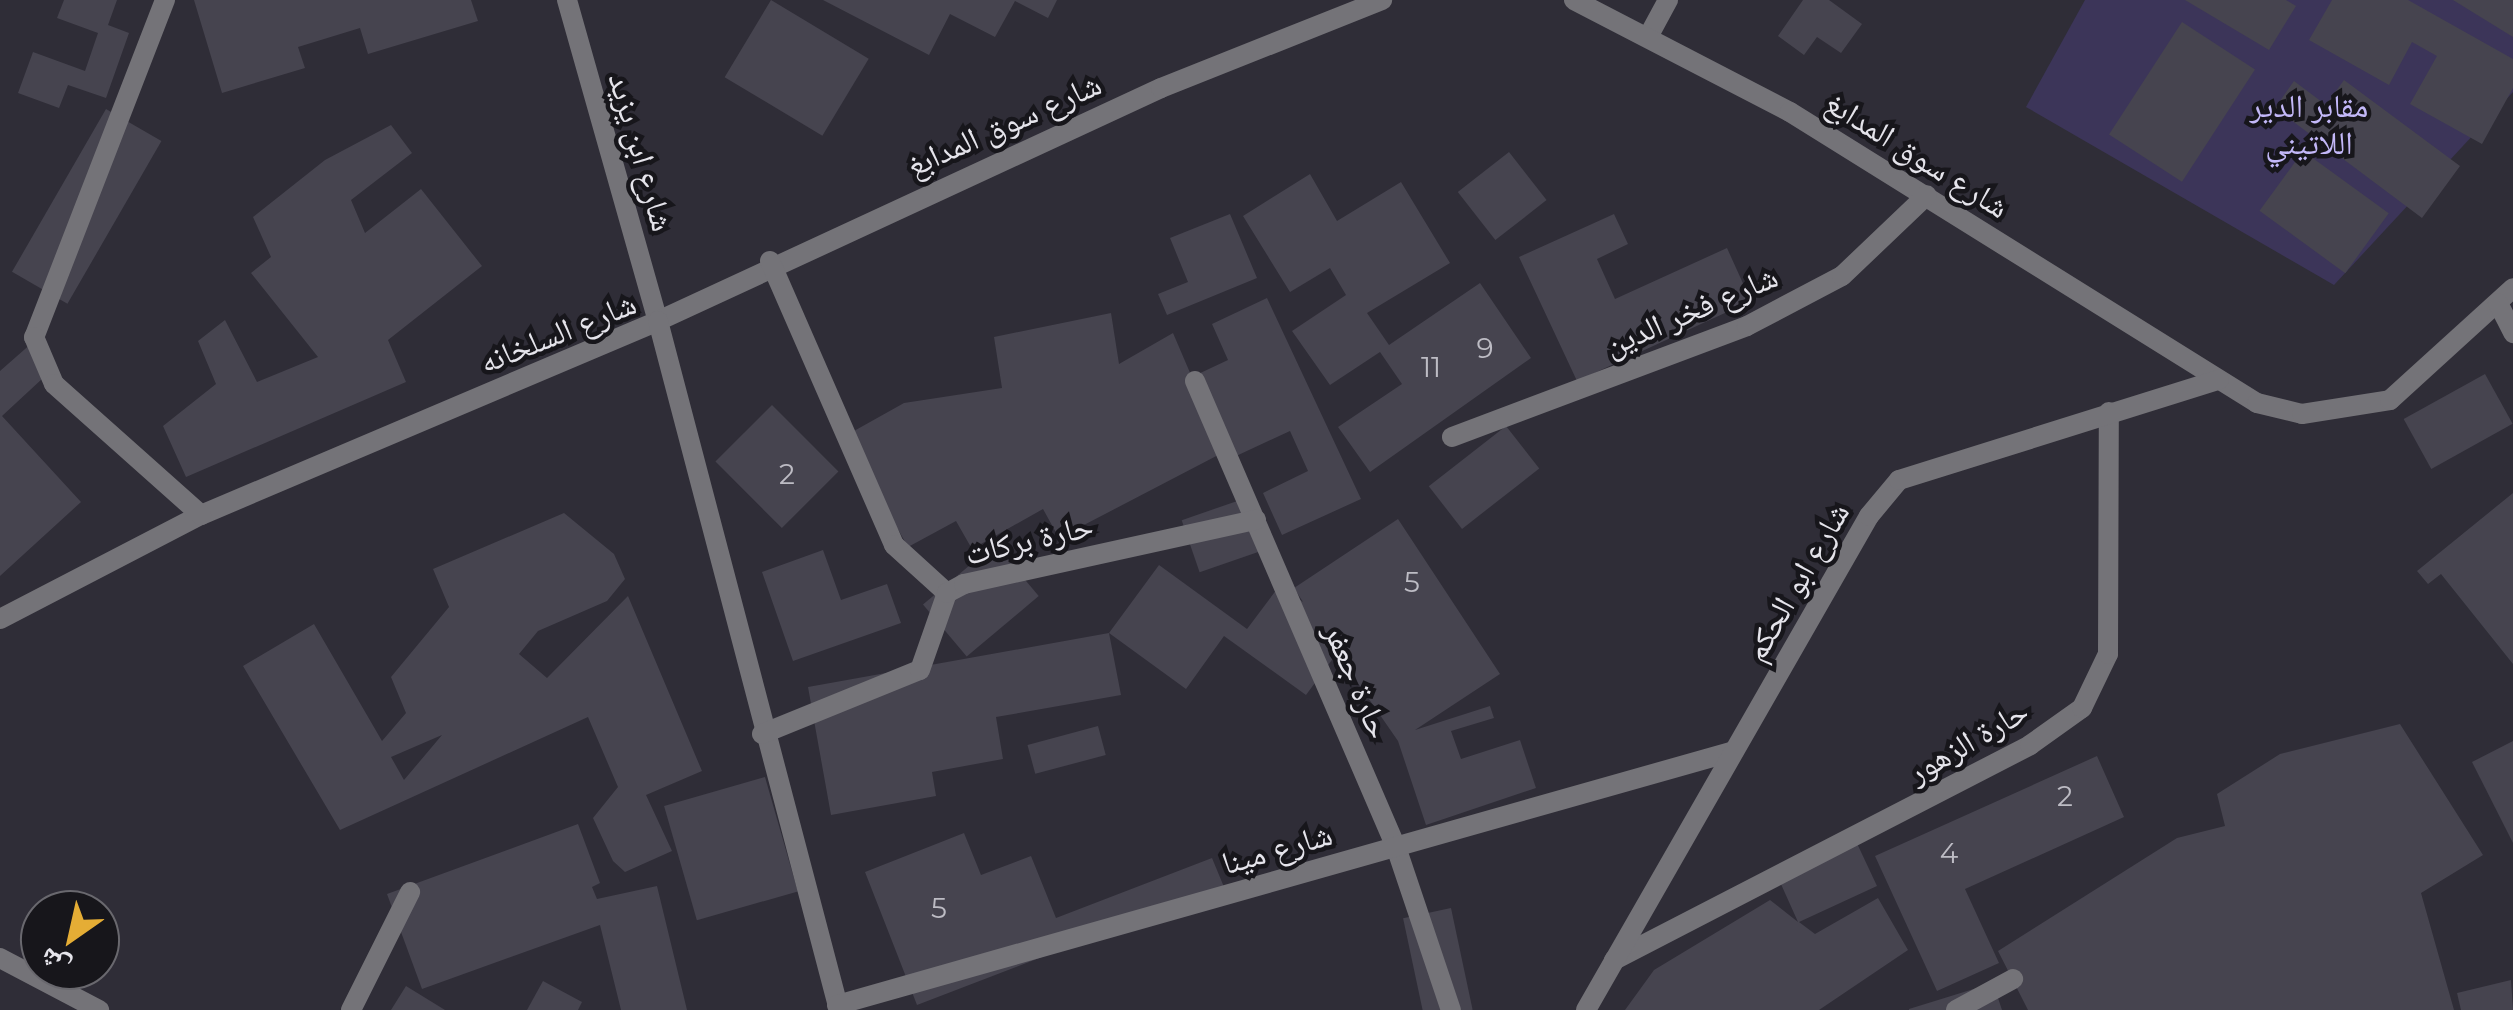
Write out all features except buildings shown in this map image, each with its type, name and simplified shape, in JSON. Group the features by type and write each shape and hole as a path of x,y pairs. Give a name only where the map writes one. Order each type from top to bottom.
{"street":[{"path":"165,0 34,337 54,384 201,515"},
{"name":"شارع ابن يزيد","path":"566,0 658,321"},
{"name":"شارع سوق المدابغ","path":"658,321 770,262 1382,0"},
{"name":"شارع سوق المدابغ","path":"1574,0 1648,37 1927,196 2257,403 2347,413 2428,374 2505,295"},
{"path":"1648,37 1668,0"},
{"name":"شارع فخر الدين","path":"1452,437 1747,326 1842,276 1927,196"},
{"path":"770,262 894,545 946,593"},
{"path":"2505,295 2513,333"},
{"name":"شارع السلخانه","path":"4,609 201,515 658,321 762,734 838,1008"},
{"name":"شارع ابو الحكم","path":"1586,1010 1868,516 1899,480 2219,380"},
{"name":"حارة جعفر","path":"1195,381 1396,846 1451,1010"},
{"name":"حارة الزهور","path":"1614,960 2030,745 2082,708 2108,654 2109,412"},
{"name":"حارة بركات","path":"762,734 920,670 946,593 1256,520"},
{"name":"شارع مينا","path":"838,1008 1734,751"},
{"path":"351,1010 410,892"},
{"path":"0,958 99,1010"},
{"path":"1956,1010 2013,979"}],"green space":[{"name":"مقابر الدير اللاتيني","path":"2085,0 2513,0 2513,92 2334,285 2026,107"}]}
